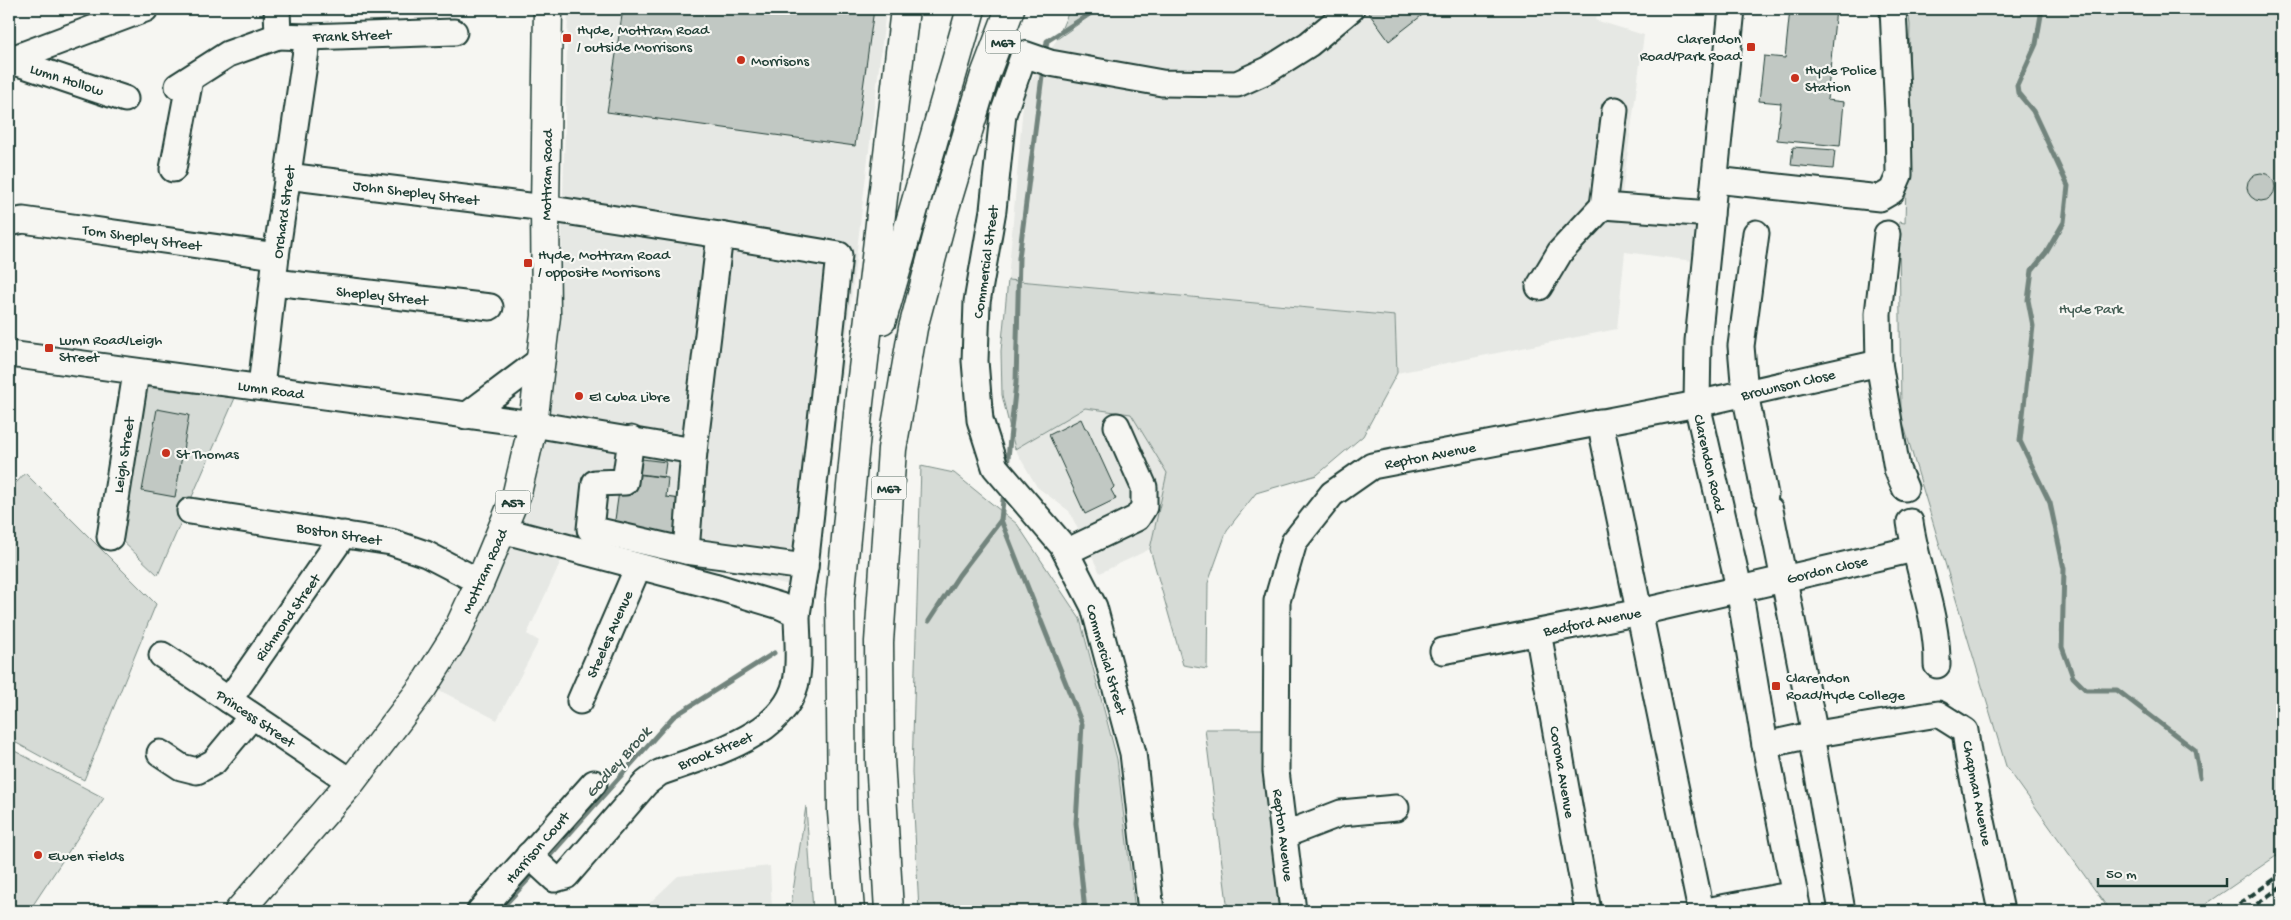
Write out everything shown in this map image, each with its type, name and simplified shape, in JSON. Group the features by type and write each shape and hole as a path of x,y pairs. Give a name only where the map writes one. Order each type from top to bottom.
{"main road":[{"name":"Mottram Road","path":"239,911 351,782 424,687 455,636 517,493 533,424 546,316 545,208 548,9"},
{"name":"M67","path":"850,911 842,812 840,600 859,403 905,9"},
{"name":"M67","path":"859,403 970,9"},
{"name":"M67","path":"889,911 880,759 879,642 892,449 916,319 944,211 986,76 1010,9"},
{"name":"M67","path":"986,76 1022,9"}],"street":[{"path":"9,60 145,9"},
{"path":"173,169 184,82 228,54 278,36 277,9"},
{"name":"Commercial Street","path":"1151,911 1133,753 1094,607 1066,552 995,467 980,420 974,361 976,302 993,210 1003,114 1024,54 1050,63 1162,83 1238,84 1268,70 1309,44 1351,9"},
{"name":"Clarendon Road","path":"1732,9 1698,341 1697,404 1739,588 1765,746 1797,902"},
{"path":"1715,180 1880,198 1892,191 1899,175 1894,9"},
{"name":"Frank Street","path":"278,36 308,37 454,32"},
{"name":"Orchard Street","path":"261,387 276,256 308,37"},
{"name":"Lumn Hollow","path":"9,60 125,99"},
{"path":"1539,287 1560,252 1603,206 1615,110"},
{"name":"John Shepley Street","path":"288,176 545,208 684,229 839,256 804,567"},
{"path":"1603,206 1711,214"},
{"name":"Tom Shepley Street","path":"9,223 23,220 276,256"},
{"path":"1756,233 1741,346 1745,393 1813,735 1842,911"},
{"path":"1887,234 1878,314 1879,363 1897,468 1905,488"},
{"path":"686,551 694,451 720,235"},
{"name":"Shepley Street","path":"274,282 490,307"},
{"name":"Lumn Road","path":"9,354 533,424 694,451"},
{"path":"466,416 542,359"},
{"name":"Brownson Close","path":"1697,404 1879,363"},
{"name":"Leigh Street","path":"110,537 136,372"},
{"name":"Repton Avenue","path":"1293,911 1276,771 1276,601 1294,542 1332,494 1372,466 1697,404"},
{"path":"1600,422 1701,911"},
{"path":"1066,552 1137,518 1144,507 1144,487 1117,426"},
{"path":"502,530 714,586 780,606 796,614 804,567 686,551 590,529 595,484 625,482 631,439"},
{"name":"Boston Street","path":"190,510 391,542 426,554 480,582"},
{"path":"1910,522 1914,549 1938,642 1938,665"},
{"name":"Richmond Street","path":"228,700 344,534"},
{"name":"Gordon Close","path":"1739,588 1914,549"},
{"name":"Steeles Avenue","path":"580,700 638,567"},
{"name":"Bedford Avenue","path":"1443,651 1640,612 1739,588"},
{"name":"Brook Street","path":"537,862 555,878 566,876 646,783 659,773 754,735 772,720 785,706 793,691 797,677 796,614"},
{"name":"Corona Avenue","path":"1538,632 1588,911"},
{"name":"Princess Street","path":"162,655 351,782"},
{"name":"Chapman Avenue","path":"1765,746 1813,735 1938,714 1965,731 1969,760 2001,911"},
{"path":"160,753 181,767 197,771 214,762 252,716"},
{"name":"Harrison Court","path":"480,911 537,862 594,782"},
{"path":"1284,835 1341,813 1396,808"},
{"path":"1706,911 1797,902"}],"shaded area":[{"path":"568,9 886,9 816,591 576,536 560,563 527,634 539,641 497,720 437,689 519,496 559,347"},
{"path":"1100,9 1601,9 1595,20 1644,35 1622,194 1699,205 1693,261 1625,252 1617,329 1397,373 1395,316 1008,280 1024,93 1057,39"},
{"path":"1085,408 1131,414 1167,473 1150,549 1100,573 1069,511 1037,487 1015,449"},
{"path":"770,866 772,911 641,911 678,876"}],"green space":[{"path":"1070,9 1100,9 1057,39"},
{"name":"Hyde Park","path":"1908,9 2282,9 2282,852 2196,911 2110,911 2006,766 1901,416 1899,222 1905,223 1910,25"},
{"path":"1008,280 1395,316 1397,373 1363,436 1317,475 1256,493 1227,530 1208,583 1207,669 1183,665 1150,549 1167,473 1131,414 1085,408 1015,449 1002,395 1001,351"},
{"path":"144,387 235,398 158,575 119,538"},
{"path":"921,466 954,473 1017,524 1080,619 1117,759 1135,911 919,911 912,772"},
{"path":"25,473 156,604 84,780 9,739 9,491"},
{"path":"1205,729 1265,729 1281,911 1228,911"},
{"name":"Ewen Fields","path":"9,748 104,798 29,911 9,911"},
{"path":"806,806 813,911 790,911"}],"building":[{"name":"Morrisons","path":"623,9 874,9 855,146 607,112"},
{"path":"1372,9 1430,9 1389,41 1368,12"},
{"name":"Hyde Police Station","path":"1790,9 1836,9 1827,100 1844,102 1840,146 1777,140 1781,103 1759,101 1764,56 1785,58"},
{"path":"1793,147 1835,150 1833,169 1791,165"},
{"path":"2261,173 2271,177 2275,187 2271,197 2261,201 2251,197 2247,187 2251,177"},
{"name":"St Thomas","path":"157,409 189,415 175,497 142,491"},
{"path":"1081,419 1114,487 1111,490 1116,499 1085,514 1049,435"},
{"path":"642,459 666,462 664,477 640,474"},
{"path":"635,474 668,478 666,497 680,499 675,535 614,527 619,491 633,493"}],"waterway":[{"path":"1045,55 1047,41 1097,9"},
{"path":"2042,9 2036,44 2017,86 2018,93 2033,111 2068,186 2064,222 2046,253 2032,270 2028,300 2033,326 2020,441 2050,503 2064,569 2062,647 2073,677 2086,690 2117,690 2195,750 2200,777"},
{"path":"1007,467 1016,383 1019,258 1043,68"},
{"path":"1004,491 1001,520 1082,724 1076,823 1085,911"},
{"name":"Godley Brook","path":"929,621 959,575 1001,520"},
{"name":"Godley Brook","path":"545,861 673,717 774,653"},
{"name":"Godley Brook","path":"499,911 536,871"}],"railway":[{"path":"2229,911 2282,874"},
{"path":"2247,911 2282,886"}],"place":[{"name":"Hyde, Mottram Road / outside Morrisons","path":"567,38"},
{"name":"Clarendon Road/Park Road","path":"1751,47"},
{"name":"Morrisons","path":"741,60"},
{"name":"Hyde Police Station","path":"1795,78"},
{"name":"Hyde, Mottram Road / opposite Morrisons","path":"528,263"},
{"name":"Lumn Road/Leigh Street","path":"49,348"},
{"name":"El Cuba Libre","path":"579,396"},
{"name":"St Thomas","path":"166,453"},
{"name":"Clarendon Road/Hyde College","path":"1776,686"},
{"name":"Ewen Fields","path":"38,855"}]}
